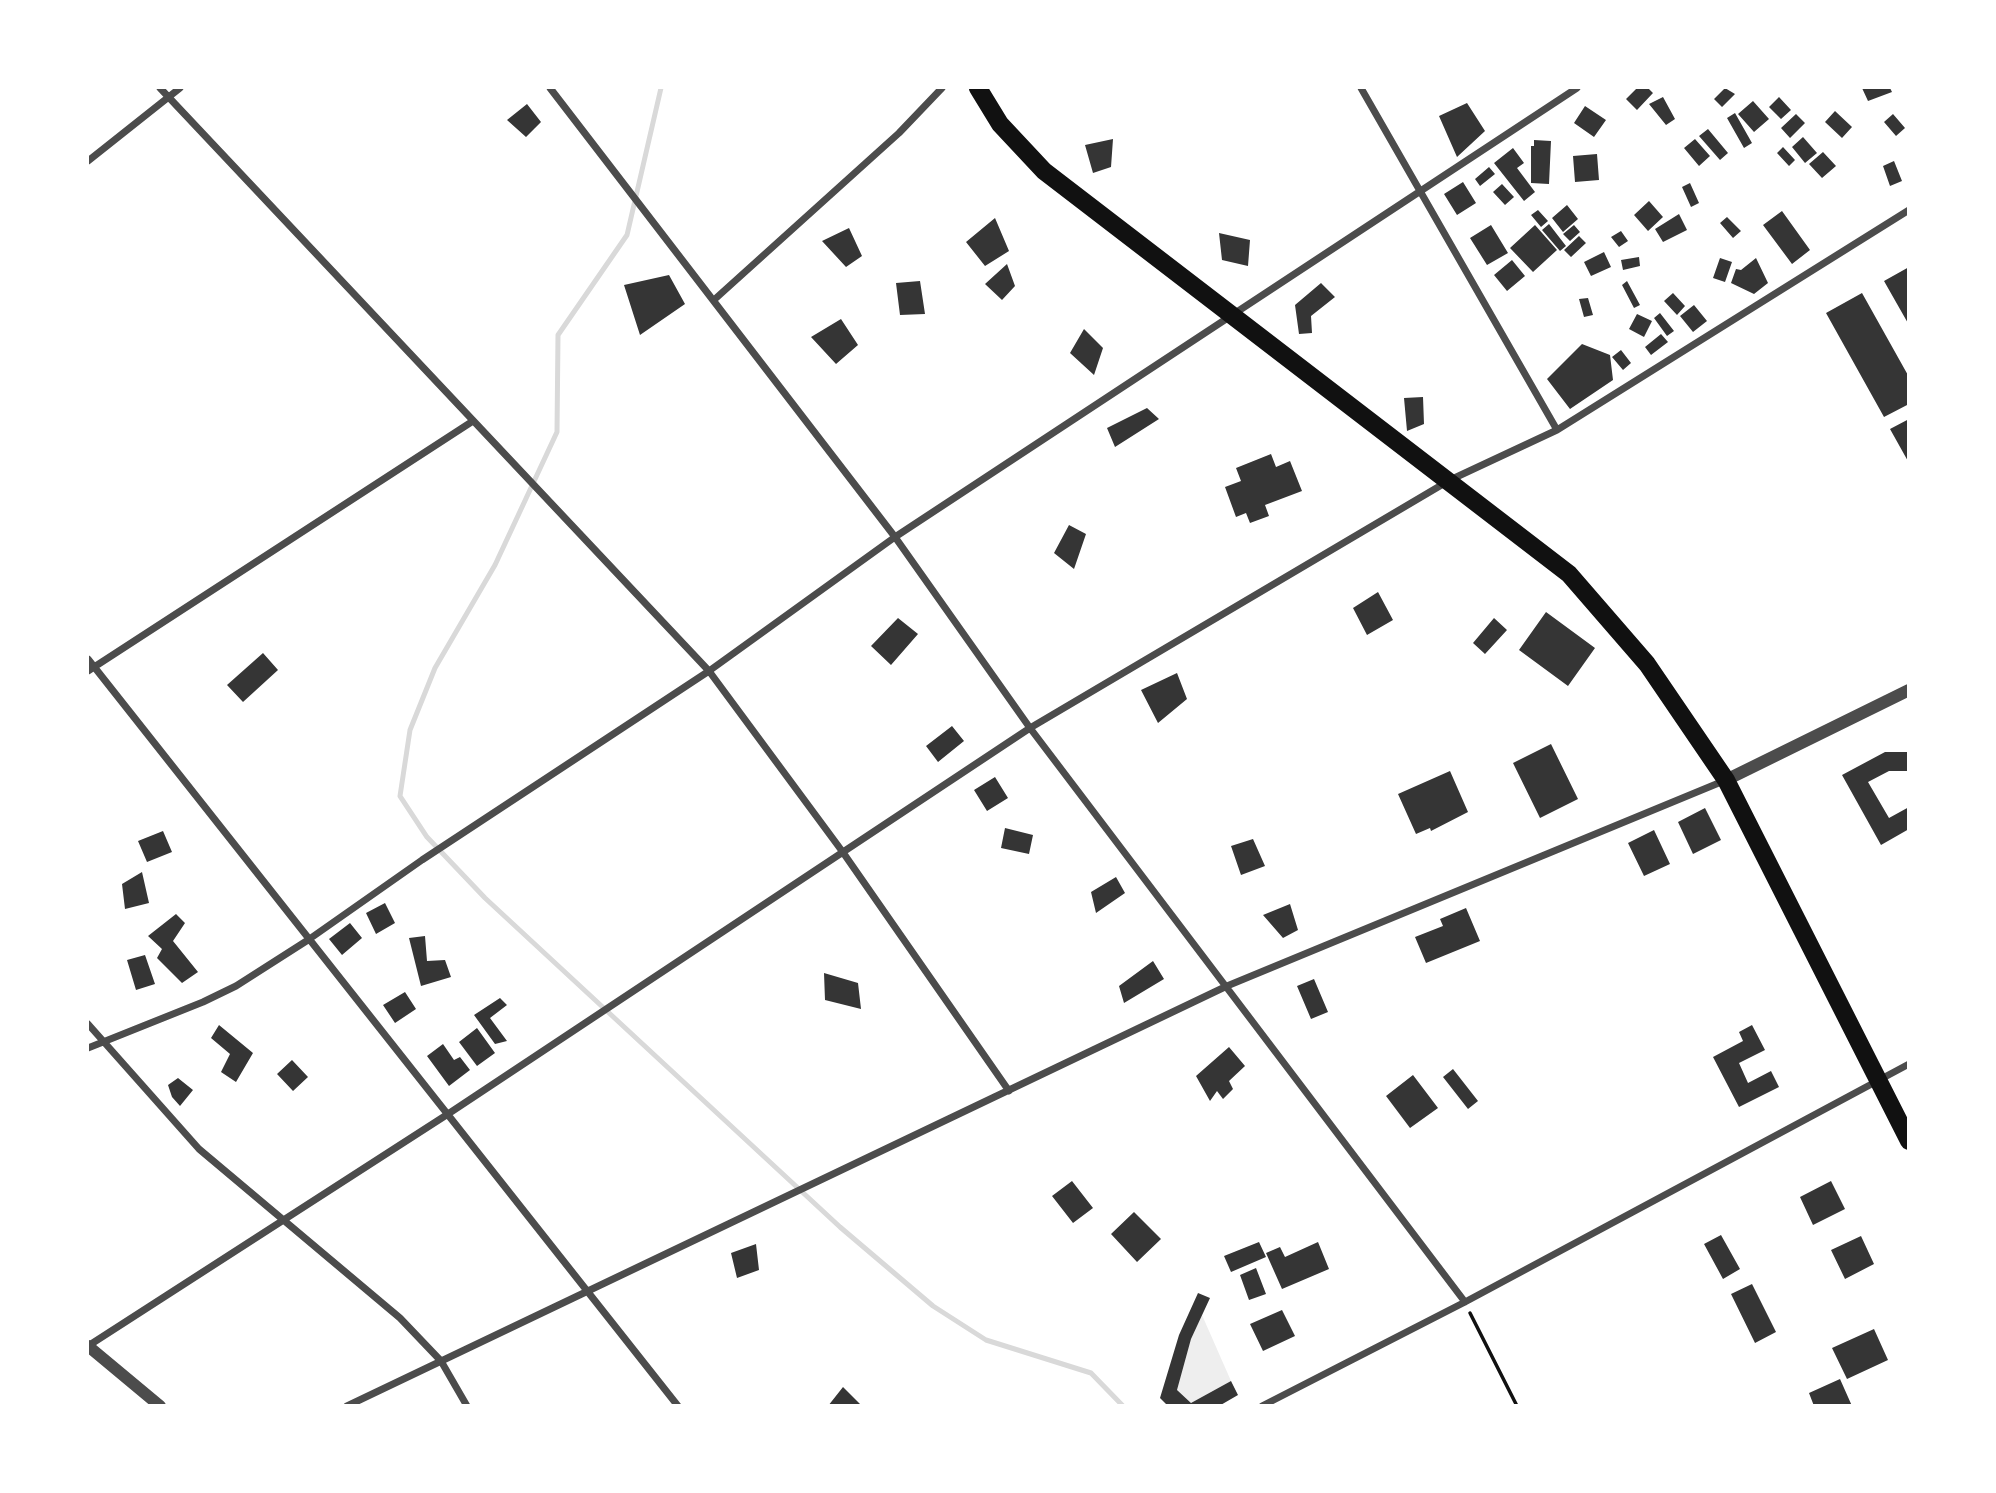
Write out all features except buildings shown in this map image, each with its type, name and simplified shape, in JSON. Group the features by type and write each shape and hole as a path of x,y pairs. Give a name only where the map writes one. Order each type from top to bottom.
{"main road":[{"path":"978,88 1000,124 1044,171 1450,480 1569,574 1647,664 1726,780 1909,1141"}],"street":[{"path":"160,88 709,671 842,851 1009,1090"},
{"path":"88,161 180,88"},
{"path":"550,88 715,299 895,537 1030,728 1465,1302"},
{"path":"715,299 899,133 942,88"},
{"path":"1361,88 1557,430"},
{"path":"88,1048 103,1044 236,986 308,940 422,860 709,671 895,537 1577,88"},
{"path":"160,1405 88,1346 593,1019 1030,728 1450,480 1557,430 1909,210"},
{"path":"91,670 474,421"},
{"path":"88,659 91,670 589,1290 678,1405"},
{"path":"347,1405 810,1188 1227,986 1726,780 1909,690"},
{"path":"88,1024 199,1149 400,1318 441,1361 467,1405"},
{"path":"1262,1405 1465,1302 1909,1064"}],"path":[{"path":"1465,1302 1517,1405"}],"shaded area":[{"path":"1202,1315 1231,1381 1191,1403 1177,1390 1191,1339"}],"waterway":[{"path":"661,88 627,235 558,335 557,432 495,565 435,668 410,730 400,796 427,837 485,898 840,1227 933,1306 986,1340 1091,1373 1123,1406"}]}
